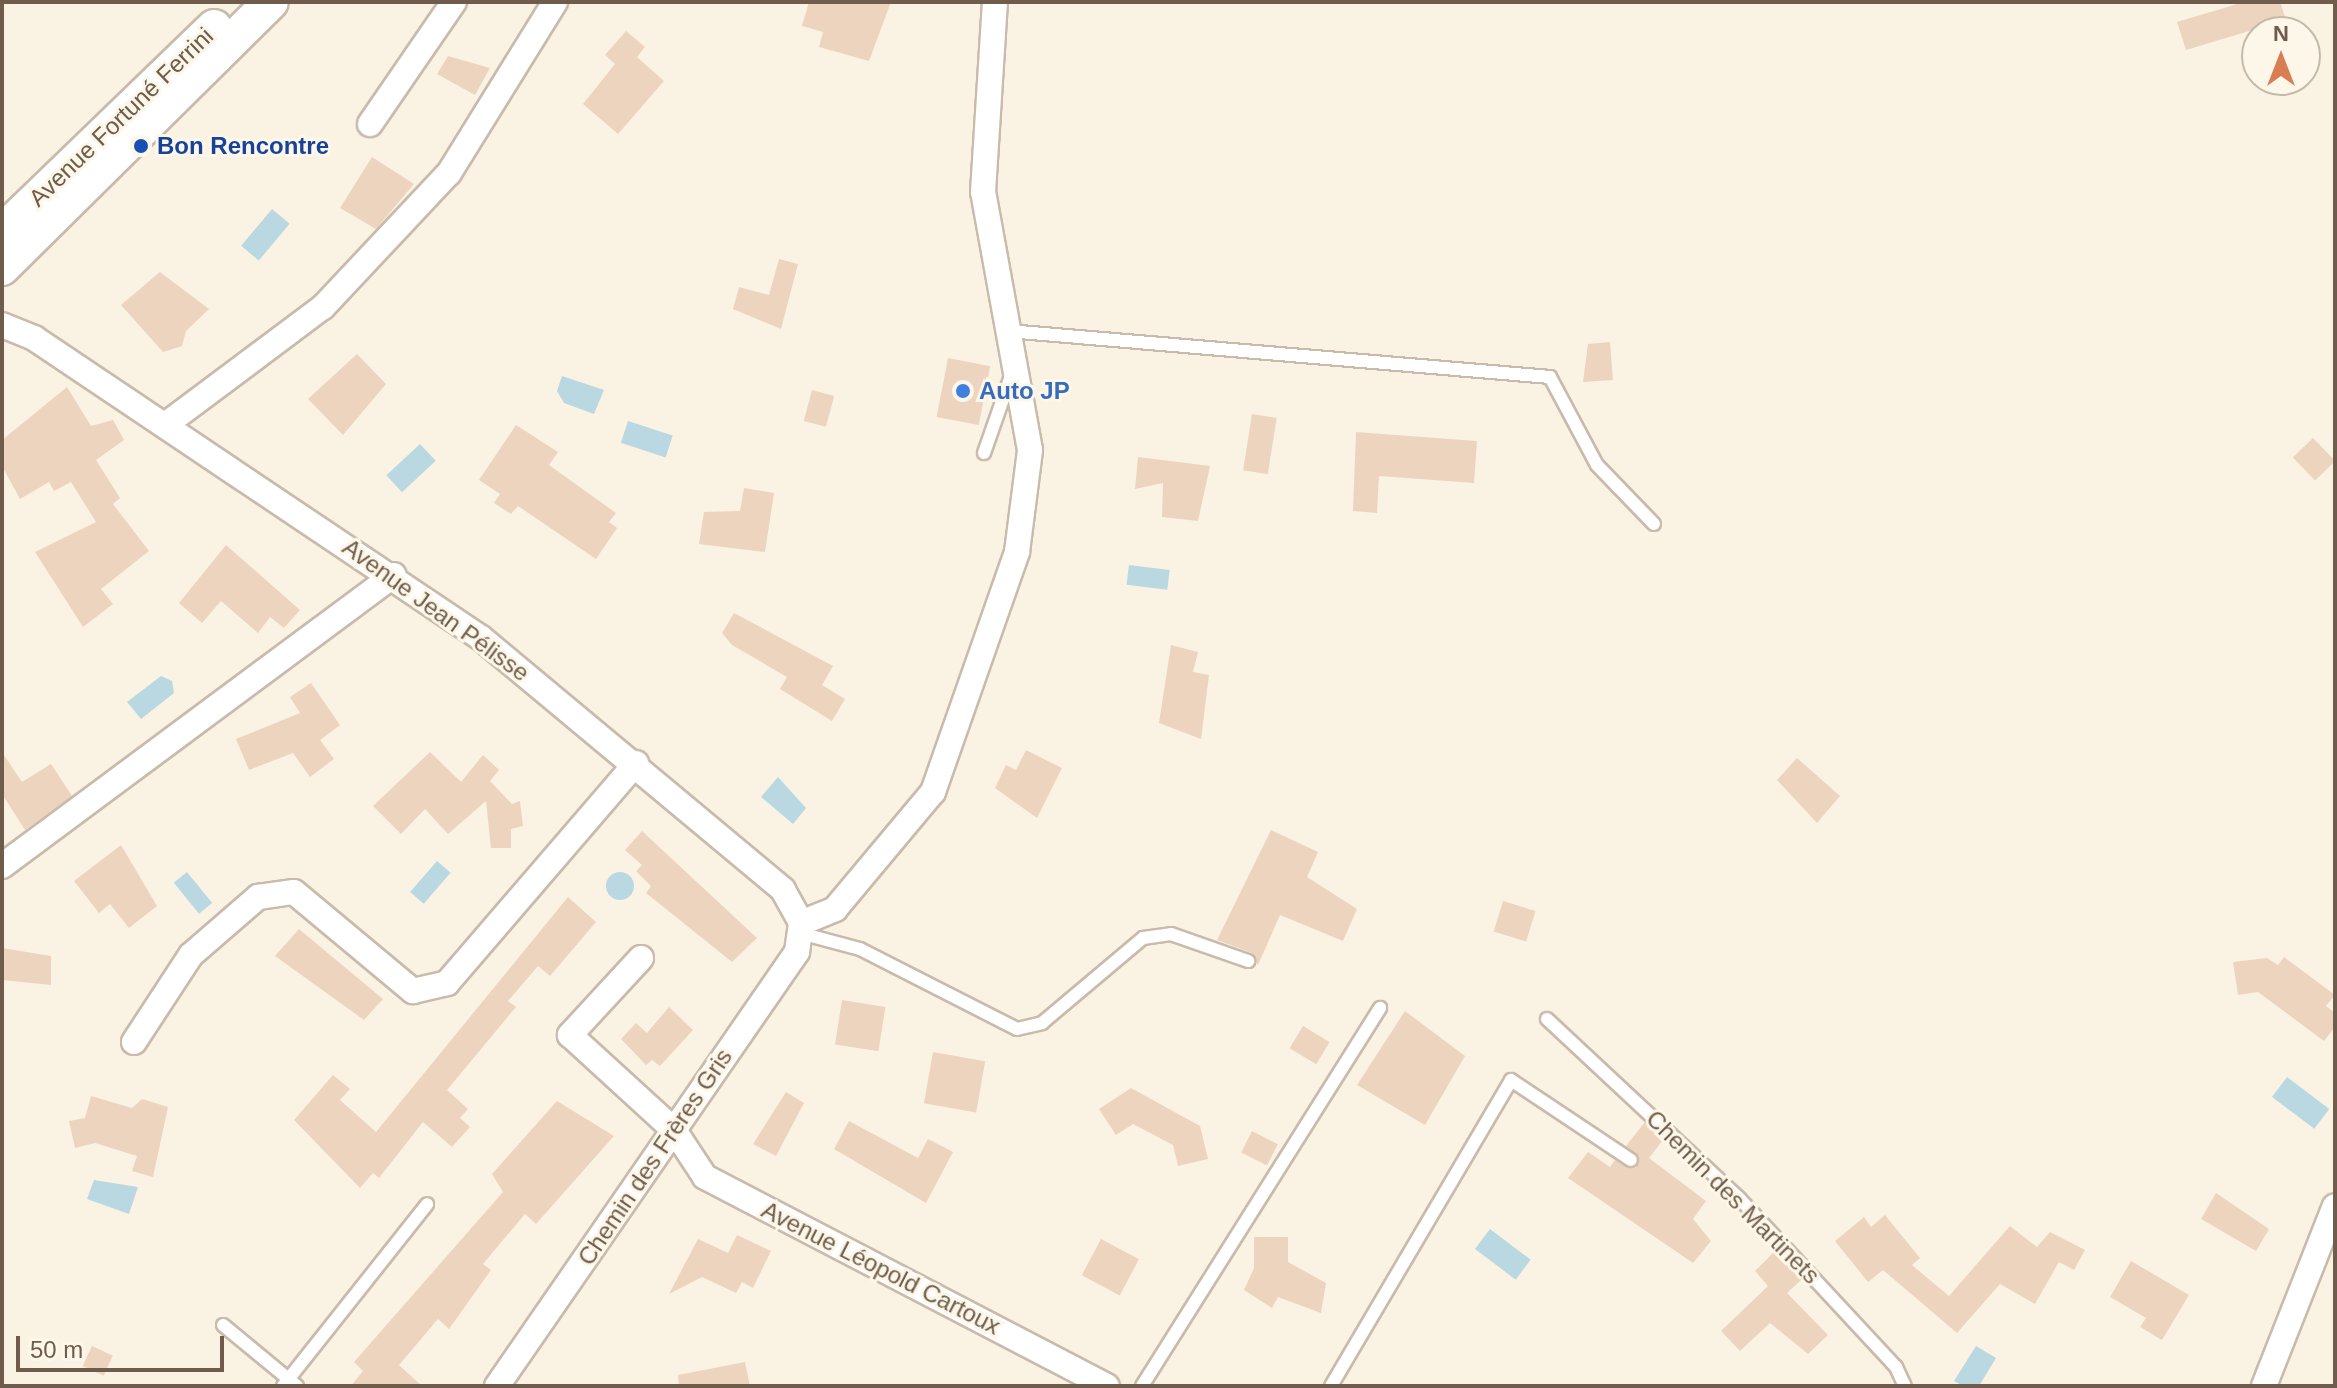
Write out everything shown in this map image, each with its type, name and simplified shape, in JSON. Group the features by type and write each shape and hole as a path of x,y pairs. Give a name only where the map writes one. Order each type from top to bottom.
{"main road":[{"name":"Avenue Fortuné Ferrini","path":"2,232 253,5"},
{"name":"Avenue Fortuné Ferrini","path":"2,268 253,5"}],"street":[{"path":"370,124 454,2"},
{"path":"165,425 323,307 449,173 555,2"},
{"path":"801,928 835,909 933,792 1017,552 1030,450 983,192 995,2"},
{"name":"Avenue Jean Pélisse","path":"2,304 34,338"},
{"name":"Avenue Jean Pélisse","path":"2,325 34,338 394,575 636,763 783,890 801,928"},
{"path":"2,866 394,575"},
{"path":"134,1042 191,955 258,897 294,892 413,991 447,983 636,763"},
{"name":"Chemin des Frères Gris","path":"497,1386 797,952 801,928"},
{"name":"Avenue Léopold Cartoux","path":"641,958 570,1035 674,1130 705,1177 1107,1386"},
{"path":"2264,1386 2335,1206"}],"lane":[{"path":"1008,331 1550,377 1597,465 1654,524"},
{"path":"984,453 1015,366"},
{"path":"801,928 860,949 1017,1029 1042,1023 1143,938 1171,934 1248,961"},
{"path":"1142,1386 1380,1008"},
{"name":"Chemin des Martinets","path":"1547,1019 1739,1198 1896,1367 1905,1386"},
{"path":"1331,1386 1511,1080 1631,1160"},
{"path":"223,1325 290,1384 427,1204"}],"water":[{"path":"272,209 290,224 259,261 241,246"},
{"path":"562,376 604,390 594,414 564,403 557,391"},
{"path":"628,421 673,436 666,457 621,443"},
{"path":"420,444 436,461 402,492 386,475"},
{"path":"1129,565 1170,570 1167,590 1127,585"},
{"path":"161,676 172,681 174,693 141,719 127,702"},
{"path":"778,777 806,808 793,824 761,797"},
{"path":"437,861 451,873 424,904 410,892"},
{"path":"187,872 212,903 199,914 174,883"},
{"path":"620,872 630,876 634,886 630,896 620,900 610,896 606,886 610,876"},
{"path":"2287,1077 2329,1109 2314,1129 2272,1097"},
{"path":"94,1180 138,1187 129,1214 87,1199"},
{"path":"1490,1229 1531,1260 1516,1280 1475,1249"},
{"path":"1976,1346 1996,1358 1979,1386 1963,1386 1954,1381"}],"building":[{"path":"809,2 891,2 869,61 819,47 823,32 802,26"},
{"path":"2244,2 2280,2 2285,16 2241,16 2241,34 2186,50 2177,22"},
{"path":"626,31 645,47 637,57 664,81 618,134 583,104 615,64 605,55"},
{"path":"448,56 490,68 475,95 437,74"},
{"path":"372,157 414,184 376,229 340,208"},
{"path":"779,259 798,264 781,329 733,309 739,287 769,295"},
{"path":"160,272 209,309 186,331 182,346 163,352 121,305"},
{"path":"1610,342 1613,380 1583,382 1588,344"},
{"path":"357,354 386,384 343,435 308,399"},
{"name":"Auto JP","path":"948,358 990,366 979,425 937,417"},
{"path":"67,387 91,426 113,420 124,440 96,460 120,498 113,504 149,551 101,589 113,604 83,627 35,552 96,522 71,482 54,491 49,482 20,499 2,466 2,440"},
{"path":"812,390 834,396 826,427 804,421"},
{"path":"1252,414 1277,418 1268,474 1243,470"},
{"path":"516,425 558,452 549,465 616,513 609,522 617,528 596,559 518,506 511,514 494,503 500,494 479,480"},
{"path":"1356,432 1477,441 1474,483 1379,476 1377,513 1353,511"},
{"path":"2313,438 2335,461 2315,480 2293,457"},
{"path":"1138,457 1210,466 1198,521 1162,517 1163,483 1135,489"},
{"path":"744,488 774,493 765,552 699,544 704,512 740,511"},
{"path":"226,545 300,610 284,628 270,617 258,633 221,601 202,623 179,603"},
{"path":"734,613 833,666 822,685 845,699 832,721 780,689 787,677 732,645 722,633"},
{"path":"1171,645 1198,652 1193,672 1209,675 1201,739 1159,723"},
{"path":"311,683 340,725 320,740 334,759 310,777 293,753 249,770 236,739 300,713 290,697"},
{"path":"1026,750 1062,768 1037,818 995,788 1006,765 1016,770"},
{"path":"2,752 22,782 51,764 72,796 25,830 2,794"},
{"path":"430,752 461,782 483,755 499,770 490,781 512,804 520,801 523,826 511,829 511,848 491,848 486,801 448,834 425,809 401,834 373,806"},
{"path":"1797,758 1840,796 1817,823 1777,780"},
{"path":"1271,830 1318,852 1307,877 1357,909 1343,941 1280,915 1258,965 1252,953 1217,940"},
{"path":"642,831 757,938 732,962 646,893 651,886 636,871 642,865 625,850"},
{"path":"121,845 157,906 129,928 110,904 99,913 74,881"},
{"path":"568,897 596,922 550,976 538,966 508,1001 516,1007 447,1090 468,1109 460,1118 470,1127 452,1147 423,1122 379,1178 373,1173 360,1188 294,1120 333,1075 350,1089 340,1100 376,1132"},
{"path":"1503,901 1536,911 1526,942 1494,932"},
{"path":"299,929 383,999 364,1020 275,956"},
{"path":"2,948 51,956 51,985 2,980"},
{"path":"2284,957 2335,995 2326,1006 2335,1013 2335,1027 2324,1041 2258,992 2238,995 2233,962 2267,958 2278,965"},
{"path":"842,1000 885,1007 878,1051 835,1044"},
{"path":"669,1007 693,1030 660,1066 652,1060 646,1065 621,1039 636,1023 647,1033"},
{"path":"1405,1011 1465,1056 1425,1125 1357,1085"},
{"path":"1303,1026 1330,1042 1316,1064 1290,1048"},
{"path":"933,1052 985,1061 976,1112 924,1103"},
{"path":"1131,1088 1200,1126 1208,1159 1178,1166 1173,1145 1133,1124 1116,1135 1099,1109"},
{"path":"786,1092 804,1103 776,1156 753,1144"},
{"path":"91,1096 132,1108 142,1099 168,1107 153,1177 132,1171 137,1156 95,1143 75,1148 69,1121 85,1118"},
{"path":"557,1101 614,1136 536,1224 525,1214 483,1264 491,1270 449,1329 438,1319 399,1365 422,1386 351,1386 363,1371 354,1362 503,1192 492,1174"},
{"path":"849,1121 918,1158 928,1139 953,1152 926,1203 834,1149"},
{"path":"1645,1122 1663,1140 1649,1158 1706,1201 1693,1219 1711,1241 1693,1263 1568,1178 1588,1152 1610,1167 1615,1160 1636,1168 1639,1157 1626,1146"},
{"path":"1252,1131 1278,1144 1267,1166 1241,1152"},
{"path":"2216,1193 2269,1229 2256,1251 2201,1219"},
{"path":"1885,1215 1920,1258 1912,1265 1949,1296 2010,1226 2037,1247 2050,1232 2085,1250 2074,1270 2059,1262 2035,1304 2000,1284 1957,1333 1883,1270 1868,1282 1835,1241 1864,1217 1871,1227"},
{"path":"737,1235 771,1251 753,1288 742,1282 736,1293 702,1277 669,1294 698,1239 728,1253"},
{"path":"1254,1237 1288,1237 1288,1262 1326,1283 1321,1313 1278,1297 1272,1308 1244,1290 1254,1268"},
{"path":"1101,1239 1139,1259 1120,1295 1082,1275"},
{"path":"1774,1252 1801,1280 1787,1293 1828,1335 1808,1354 1770,1323 1740,1351 1721,1331 1768,1286 1755,1271"},
{"path":"2131,1261 2189,1295 2162,1340 2140,1327 2146,1318 2110,1297"},
{"path":"92,1346 113,1356 104,1376 83,1366"},
{"path":"745,1362 750,1386 679,1386 678,1375"}],"place":[{"name":"Bon Rencontre","path":"141,146"},
{"name":"Auto JP","path":"963,391"}]}
